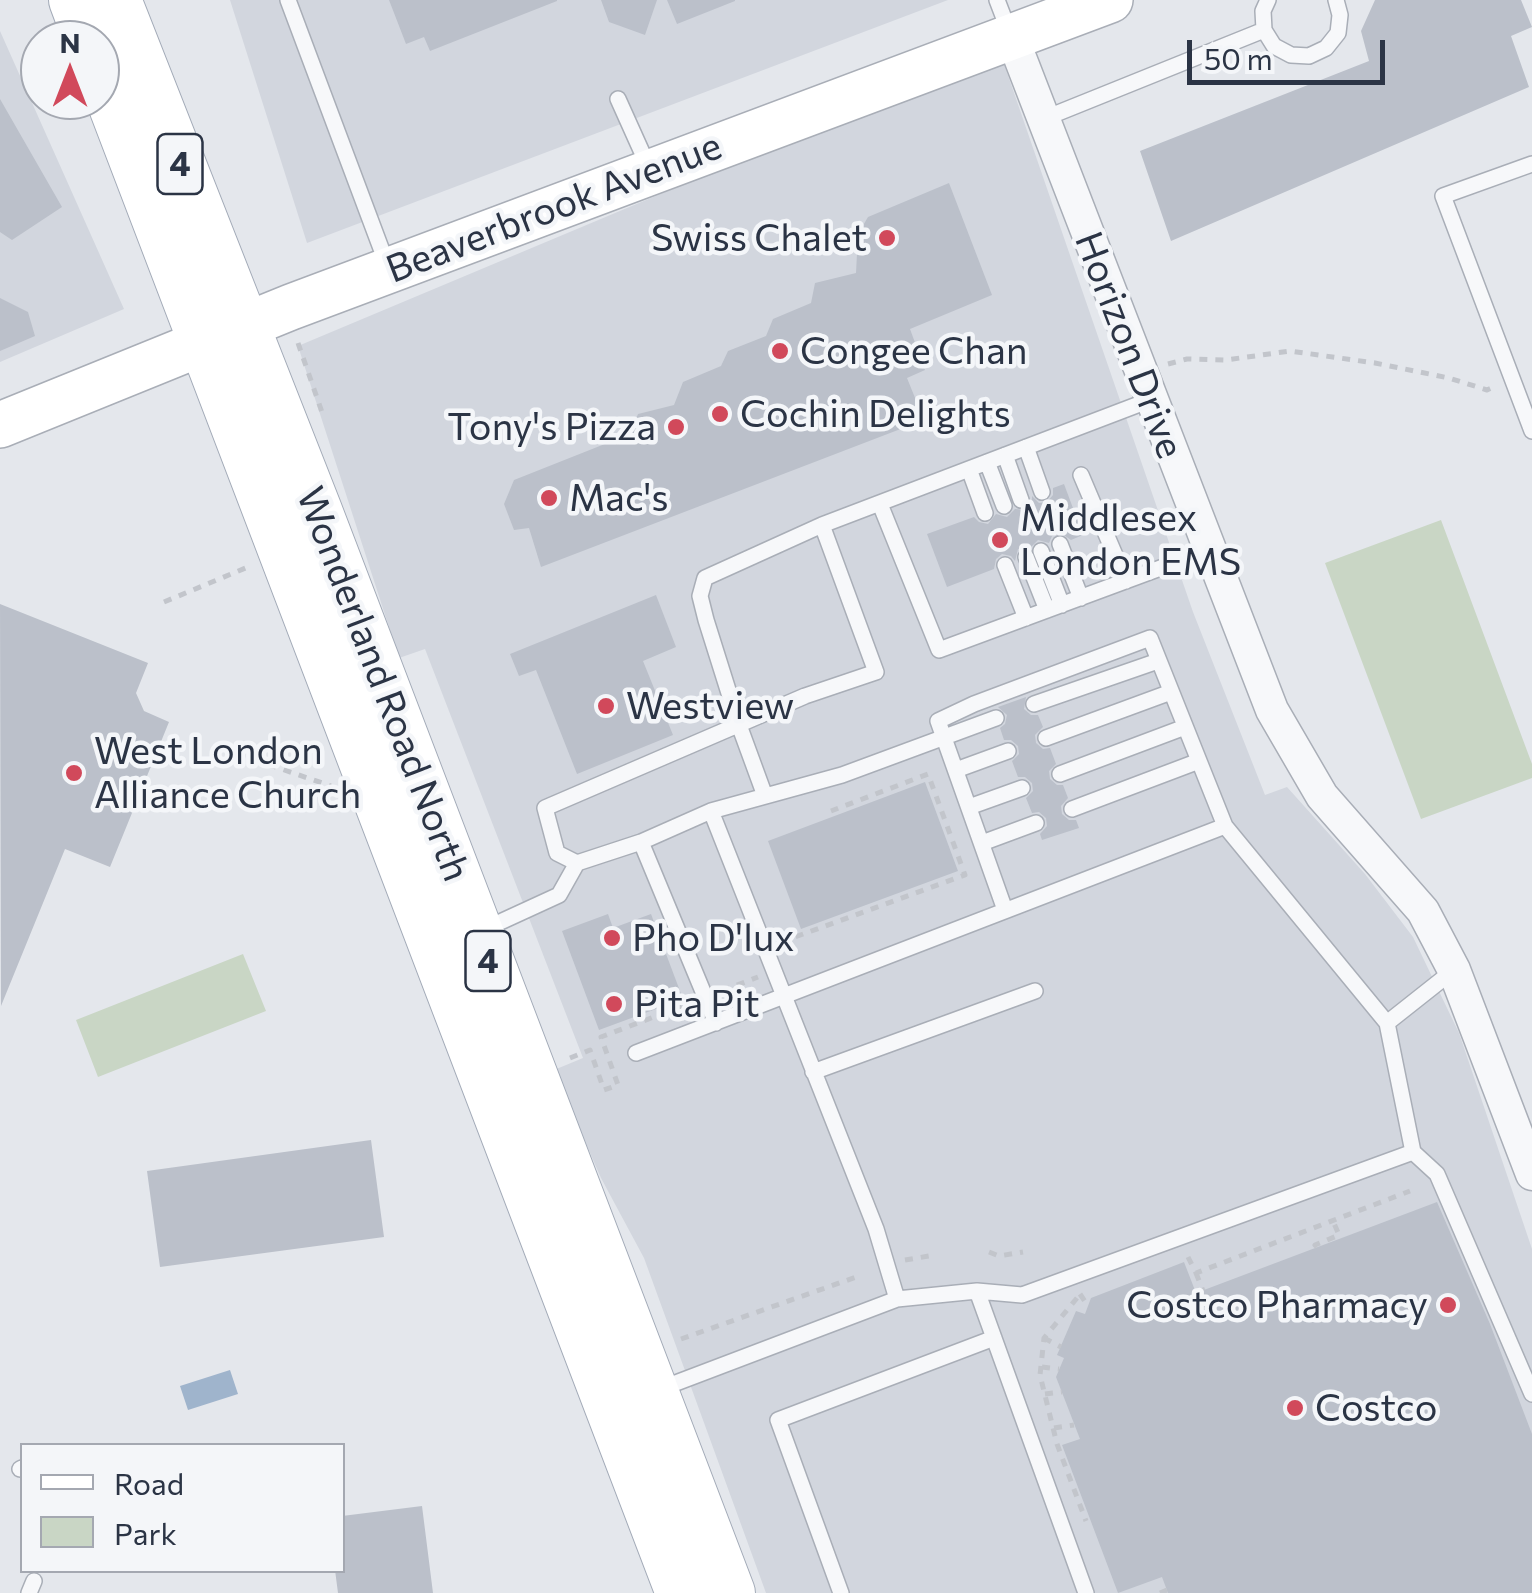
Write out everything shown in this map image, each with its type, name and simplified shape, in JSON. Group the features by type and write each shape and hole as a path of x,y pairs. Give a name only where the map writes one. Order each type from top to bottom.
{"main road":[{"name":"Wonderland Road North","path":"116,0 224,336 632,1400 730,1593"},
{"name":"Wonderland Road North","path":"120,113 224,336"},
{"name":"Wonderland Road North","path":"632,1400 681,1593"}],"street":[{"name":"Beaverbrook Avenue","path":"0,425 284,310 650,172 1005,19 1110,0"},
{"name":"Horizon Drive","path":"1005,19 1272,710 1322,796 1423,911 1454,970 1532,1174"}],"lane":[{"path":"288,0 390,270"},
{"path":"1268,0 1263,11 1264,30 1274,46 1290,55 1310,56 1326,48 1338,33 1340,15 1336,0"},
{"path":"1043,119 1264,30"},
{"path":"618,99 650,172"},
{"path":"1532,164 1444,196 1532,430"},
{"path":"765,796 739,726 700,596 705,578 822,525 1026,447 1145,387"},
{"path":"1026,447 1042,492"},
{"path":"1005,456 1022,500"},
{"path":"987,462 1004,506"},
{"path":"969,469 984,513"},
{"path":"1081,475 1126,581"},
{"path":"880,504 940,650 1209,550"},
{"path":"577,863 557,852 545,808 806,696 876,672 822,525"},
{"path":"1060,544 1081,598"},
{"path":"1034,554 1054,607"},
{"path":"1005,565 1026,618"},
{"path":"1005,910 938,722 974,704 1150,638 1224,826 1387,1023 1414,1152 1437,1174 1532,1394"},
{"path":"1034,704 1158,660"},
{"path":"1046,738 1171,692"},
{"path":"456,941 559,895 577,863 642,842 711,811 842,775 996,718"},
{"path":"1060,774 1185,727"},
{"path":"956,770 1008,751"},
{"path":"1072,809 1199,761"},
{"path":"969,807 1022,788"},
{"path":"711,811 876,1229 897,1299"},
{"path":"982,843 1036,822"},
{"path":"636,1053 1224,826"},
{"path":"642,842 716,1023"},
{"path":"1387,1023 1454,970"},
{"path":"813,1072 1035,991"},
{"path":"632,1400 897,1299 978,1291 1022,1295 1414,1152"},
{"path":"978,1291 1086,1593"},
{"path":"842,1593 778,1420 994,1338"}],"path":[{"path":"1145,387 1187,359 1226,360 1290,351 1376,363 1487,390 1512,379"},
{"path":"164,602 248,567"},
{"path":"223,749 331,786"},
{"path":"570,1058 590,1050 604,1090 618,1085 601,1036 795,964 784,941 965,875 928,774 831,810"},
{"path":"1196,1273 1410,1192"},
{"path":"1317,1248 1315,1245 1340,1237 1333,1221"},
{"path":"1184,1250 1203,1291"},
{"path":"989,1252 999,1256 1023,1252"},
{"path":"902,1261 935,1255"},
{"path":"681,1339 859,1276"},
{"path":"1086,1522 1054,1428 1041,1367 1044,1338 1080,1294 1088,1306"},
{"path":"1061,1318 1071,1322"},
{"path":"1044,1338 1061,1347"},
{"path":"1041,1367 1059,1369"},
{"path":"1045,1394 1062,1392"},
{"path":"1054,1428 1074,1425"}],"shaded area":[{"path":"230,0 948,0 307,243"},
{"path":"0,31 20,76 20,120 40,120 124,309 0,362"},
{"path":"1002,58 1193,612 1265,795 1287,787 1365,874 1413,937 1459,1033 1532,1249 1532,1593 766,1593 644,1258 601,1178 554,1070 583,1058 425,649 399,658 298,346 658,195"}],"green space":[{"path":"1441,520 1532,764 1532,778 1421,819 1325,563"},
{"path":"243,954 266,1011 98,1077 76,1020"}],"water":[{"path":"230,1370 238,1394 188,1410 180,1386"}],"building":[{"path":"389,0 557,1 430,51 424,37 406,44"},
{"path":"601,0 657,0 645,35 609,22"},
{"path":"667,0 735,0 735,1 677,24"},
{"path":"1375,0 1521,0 1532,27 1511,36 1529,87 1171,241 1140,151 1369,61 1361,31"},
{"path":"0,99 62,207 12,240 0,232"},
{"path":"949,183 992,295 910,329 925,370 907,378 924,420 541,567 529,528 514,530 504,504 514,480 630,434 638,414 674,405 683,382 721,366 728,351 766,336 773,319 811,303 815,283 856,273 858,234 868,217"},
{"path":"0,298 28,312 35,336 0,351"},
{"name":"Middlesex London EMS","path":"1064,484 1083,535 1071,540 1061,533 1052,536 1049,543 1038,540 1031,547 1018,549 1015,561 1002,554 994,569 947,587 927,534 974,517 988,524 996,514 1007,517 1015,509 1026,510 1032,496 1039,503 1047,502 1053,488"},
{"name":"Westview","path":"656,595 676,647 643,661 673,735 577,774 536,670 519,676 510,654"},
{"name":"West London Alliance Church","path":"0,604 148,663 136,693 144,711 169,722 110,867 65,849 1,1006"},
{"path":"1026,697 1024,709 1038,715 1043,727 1035,735 1036,743 1043,749 1050,748 1056,764 1049,771 1050,779 1063,785 1068,798 1061,806 1062,814 1076,820 1079,828 1042,840 1040,834 1047,826 1046,818 1039,812 1032,813 1026,798 1033,791 1032,783 1018,777 1012,761 1019,754 1018,746 1004,740 1000,728 1007,715 998,707"},
{"path":"925,782 958,871 801,929 768,841"},
{"path":"608,914 613,928 651,914 683,999 599,1030 562,931"},
{"path":"371,1140 384,1237 160,1267 147,1171"},
{"name":"Costco","path":"1437,1202 1532,1434 1532,1593 1168,1593 1162,1577 1118,1593 1062,1445 1080,1439 1056,1377 1064,1358 1057,1355 1076,1311 1085,1314 1091,1298 1184,1262 1196,1293"},
{"path":"422,1506 433,1593 338,1593 335,1573 345,1573 345,1516"}],"place":[{"name":"Swiss Chalet","path":"887,238"},
{"name":"Congee Chan","path":"780,351"},
{"name":"Cochin Delights","path":"720,414"},
{"name":"Tony's Pizza","path":"676,427"},
{"name":"Mac's","path":"549,498"},
{"name":"Middlesex London EMS","path":"1000,540"},
{"name":"Westview","path":"606,706"},
{"name":"West London Alliance Church","path":"74,773"},
{"name":"Pho D'lux","path":"612,938"},
{"name":"Pita Pit","path":"614,1004"},
{"name":"Costco Pharmacy","path":"1448,1305"},
{"name":"Costco","path":"1295,1408"}]}
